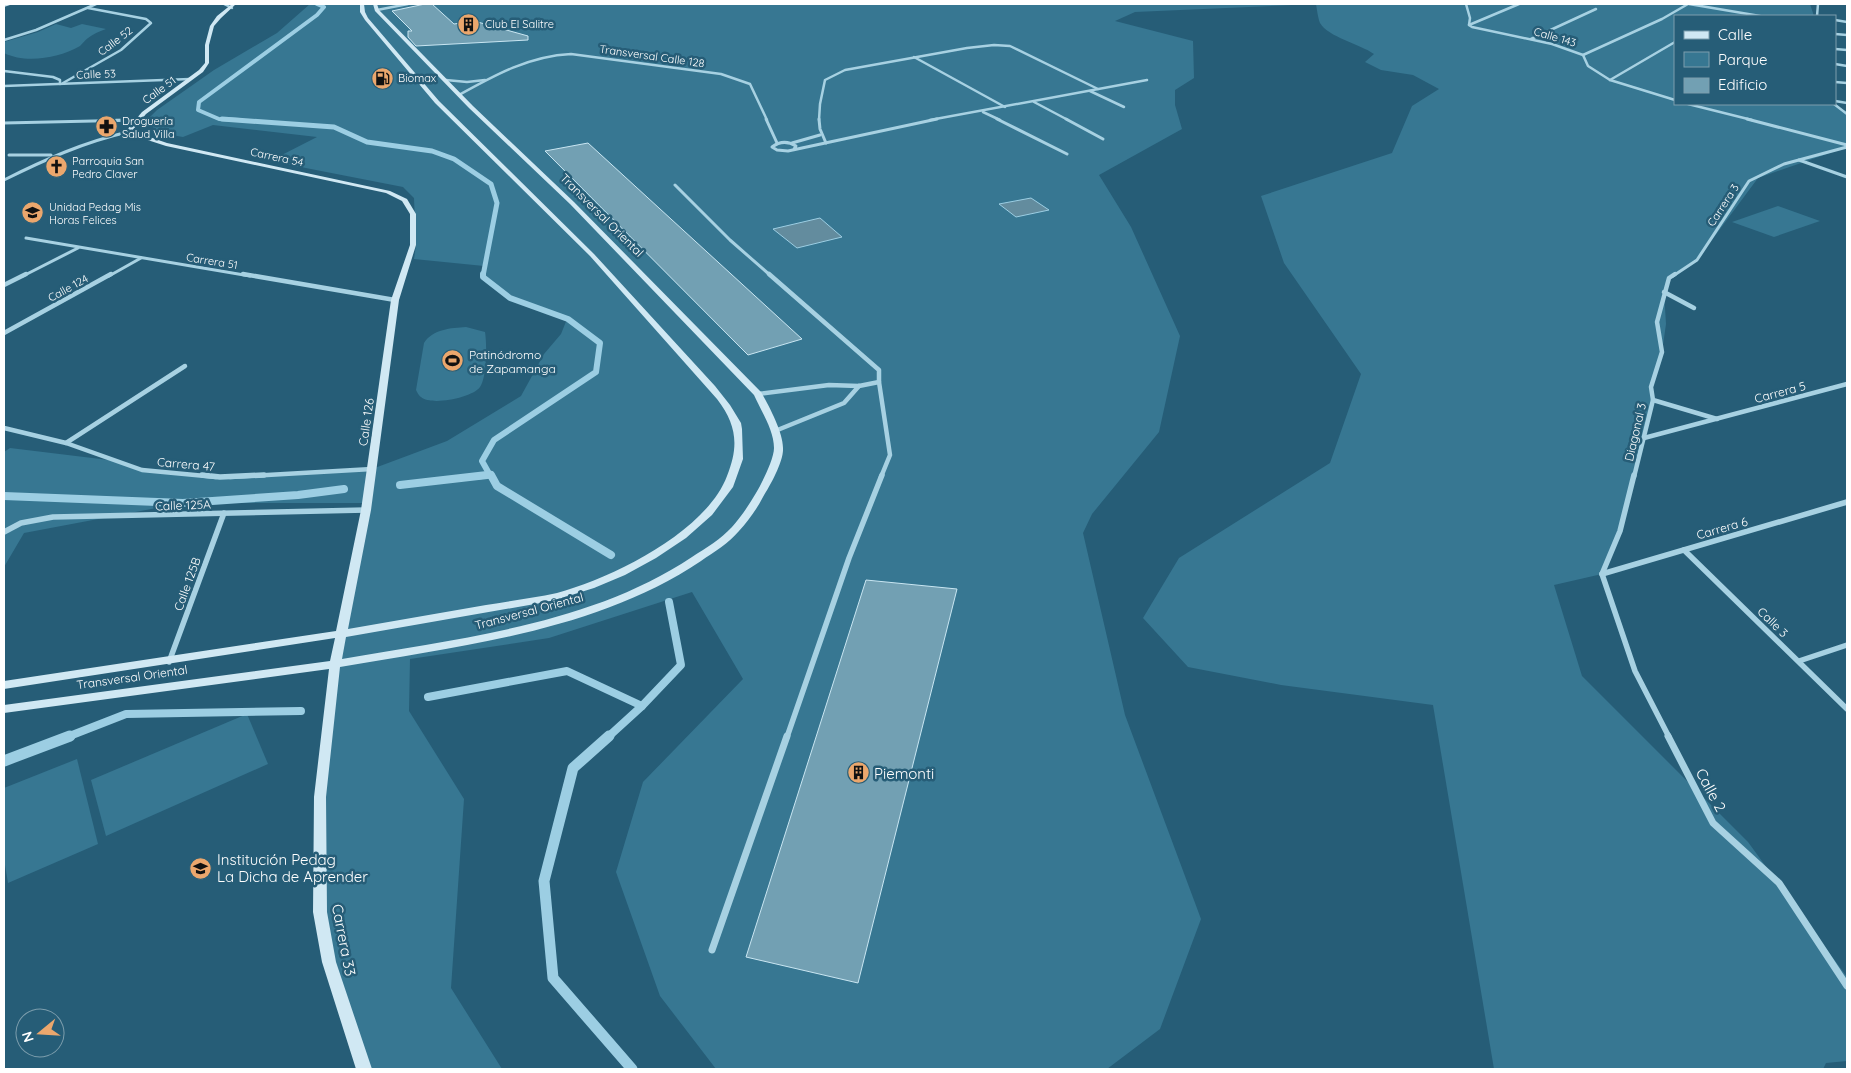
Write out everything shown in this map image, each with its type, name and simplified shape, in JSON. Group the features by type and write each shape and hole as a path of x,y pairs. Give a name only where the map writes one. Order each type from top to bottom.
{"main road":[{"path":"4,6 11,4"},
{"name":"Transversal Oriental","path":"4,685 168,662 340,634 564,594 614,576 666,548 693,528 714,508 730,484 739,451 738,428 727,407 592,255 438,102 362,13 362,4"},
{"name":"Calle 51","path":"128,132 156,104 201,71 207,63 206,55 212,25 218,17 233,6"},
{"name":"Transversal Oriental","path":"4,709 336,664 478,639 570,617 622,598 674,574 735,530 754,505 769,479 779,450 775,431 758,394 572,203 411,47 376,7"},
{"name":"Carrera 54","path":"128,132 166,144 388,192 405,200 413,214"},
{"name":"Calle 126","path":"340,634 366,510 395,300 413,245 413,214"},
{"name":"Carrera 33","path":"340,634 320,797 320,912 328,962 364,1069"}],"street":[{"path":"4,40 36,30 96,4"},
{"path":"224,4 233,6"},
{"path":"376,7 408,4"},
{"path":"1466,4 1470,18 1469,25"},
{"path":"1469,25 1519,4"},
{"path":"1583,55 1662,19 1688,4 1754,15"},
{"name":"Calle 52","path":"60,84 110,57 127,45 151,23 146,19 88,8"},
{"path":"1530,39 1596,9"},
{"name":"Calle 143","path":"1469,25 1478,29 1567,48 1583,55 1588,66 1610,80 1674,100"},
{"path":"1610,80 1674,43"},
{"path":"826,143 820,135 818,117 822,90 826,80 845,70 967,48 1010,46 1098,89"},
{"name":"Transversal Calle 128","path":"459,95 536,58 555,54 571,54 740,79 750,84 777,143"},
{"path":"913,57 1006,107"},
{"path":"4,70 52,77 60,80 60,84"},
{"name":"Calle 53","path":"4,86 190,79"},
{"name":"Transversal Calle 128","path":"446,80 467,82 490,79"},
{"path":"820,135 792,143 777,143 773,146 774,150 784,151 890,128 1147,80"},
{"path":"1090,91 1124,107"},
{"path":"1034,102 1103,138"},
{"path":"1836,104 1847,114"},
{"path":"1692,105 1847,146"},
{"path":"982,112 1067,154"},
{"path":"4,123 138,120"},
{"path":"4,180 83,142 128,132"},
{"path":"792,143 796,146 794,149"},
{"name":"Carrera 3","path":"1664,292 1669,278 1697,260 1749,181 1760,173 1778,165 1847,146"},
{"path":"9,155 54,155"},
{"path":"1798,160 1847,177"},
{"path":"675,185 730,240 878,370 890,454 849,558 712,950"},
{"name":"Carrera 51","path":"26,238 395,300"},
{"path":"4,285 78,248"},
{"name":"Calle 124","path":"4,333 141,258"},
{"path":"1664,292 1694,308"},
{"name":"Diagonal 3","path":"1602,574 1620,531 1653,400 1651,387 1662,352 1657,322 1664,292"},
{"path":"66,443 185,366"},
{"path":"758,394 829,385 859,386 879,382"},
{"name":"Carrera 5","path":"1644,438 1847,384"},
{"path":"775,431 844,403 859,386"},
{"path":"1653,400 1717,419"},
{"name":"Carrera 47","path":"4,428 66,443 142,470 220,477 372,469"},
{"name":"Carrera 6","path":"1602,574 1846,503"},
{"name":"Calle 125A","path":"4,532 10,527 19,524 53,517 366,510"},
{"name":"Calle 125B","path":"168,662 224,513"},
{"name":"Calle 3","path":"1684,550 1847,709"},
{"name":"Calle 2","path":"1602,574 1635,671 1713,822 1778,884 1847,986"},
{"path":"1799,661 1847,645"}],"green space":[{"path":"310,4 1314,4 1135,12 1115,21 1193,41 1194,78 1175,90 1175,105 1182,129 1099,175 1131,227 1180,336 1159,432 1092,514 1083,533 1125,715 1201,919 1160,1029 1107,1069 716,1069 660,996 616,872 643,782 743,679 692,592 549,638 410,659 409,711 464,799 451,988 502,1069 364,1069 355,1043 320,912 324,746 367,503 183,503 24,533 4,567 4,452 10,448 117,461 142,470 220,477 372,469 447,441 521,396 544,354 561,334 567,319 510,298 483,277 484,266 414,259 416,245 414,198 403,187 270,161 317,137 213,125 183,137 160,133 150,125 149,118 157,110 214,70 277,33"},
{"path":"1316,4 1810,4 1814,15 1674,15 1674,105 1835,105 1847,114 1847,147 1758,178 1697,260 1669,278 1664,292 1666,324 1662,352 1651,387 1653,400 1620,531 1602,574 1554,585 1582,676 1748,842 1847,977 1847,1061 1826,1063 1823,1069 1494,1069 1433,705 1281,685 1188,667 1143,618 1179,558 1330,463 1361,374 1284,263 1261,196 1392,153 1412,106 1439,89 1413,75 1381,70 1365,62 1374,54 1330,32 1319,21"},
{"path":"56,24 71,28 82,24 106,29 90,37 80,46 62,54 32,59 4,53 4,42 38,32"},
{"path":"1778,206 1820,221 1774,237 1732,222"},
{"name":"Patinódromo de Zapamanga","path":"466,327 485,332 485,369 480,387 476,391 460,397 442,401 426,400 416,390 424,343 437,332"},
{"path":"247,714 268,764 106,836 91,780"},
{"path":"77,759 98,844 8,883 4,859 4,788"}],"shaded area":[{"path":"1031,198 1049,210 1016,217 999,204"},
{"path":"820,218 842,237 797,248 773,229"}],"building":[{"name":"Club El Salitre","path":"432,4 454,24 474,21 528,36 528,40 416,46 408,37 408,31 412,31 392,11"},
{"path":"588,143 802,339 748,355 545,151"},
{"name":"Piemonti","path":"866,580 957,589 858,983 746,957"}],"waterway":[{"path":"228,119 219,119 198,110 199,102 317,15 324,7 317,4"},
{"path":"222,119 228,119"},
{"path":"228,119 240,120"},
{"path":"228,119 334,127 367,142 432,151 454,159 491,184 497,203 483,276"},
{"path":"483,276 510,298 568,319 600,343 596,372 494,440 482,461 490,475"},
{"path":"400,485 487,475"},
{"path":"475,477 490,475"},
{"path":"491,475 497,486 611,555"},
{"path":"4,496 183,503 298,495 344,489"},
{"path":"642,706 681,665 669,602"},
{"path":"428,697 567,671 642,706"},
{"path":"608,737 642,706"},
{"path":"67,737 126,714 301,711"},
{"path":"4,761 70,736"},
{"path":"609,736 573,768 544,881 553,978 632,1069"}],"place":[{"name":"Club El Salitre","path":"469,24"},
{"name":"Biomax","path":"382,78"},
{"name":"Droguería Salud Villa","path":"106,127"},
{"name":"Parroquia San Pedro Claver","path":"56,167"},
{"name":"Unidad Pedag Mis Horas Felices","path":"33,213"},
{"name":"Patinódromo de Zapamanga","path":"453,361"},
{"name":"Piemonti","path":"858,773"},
{"name":"Institución Pedag La Dicha de Aprender","path":"201,868"}]}
